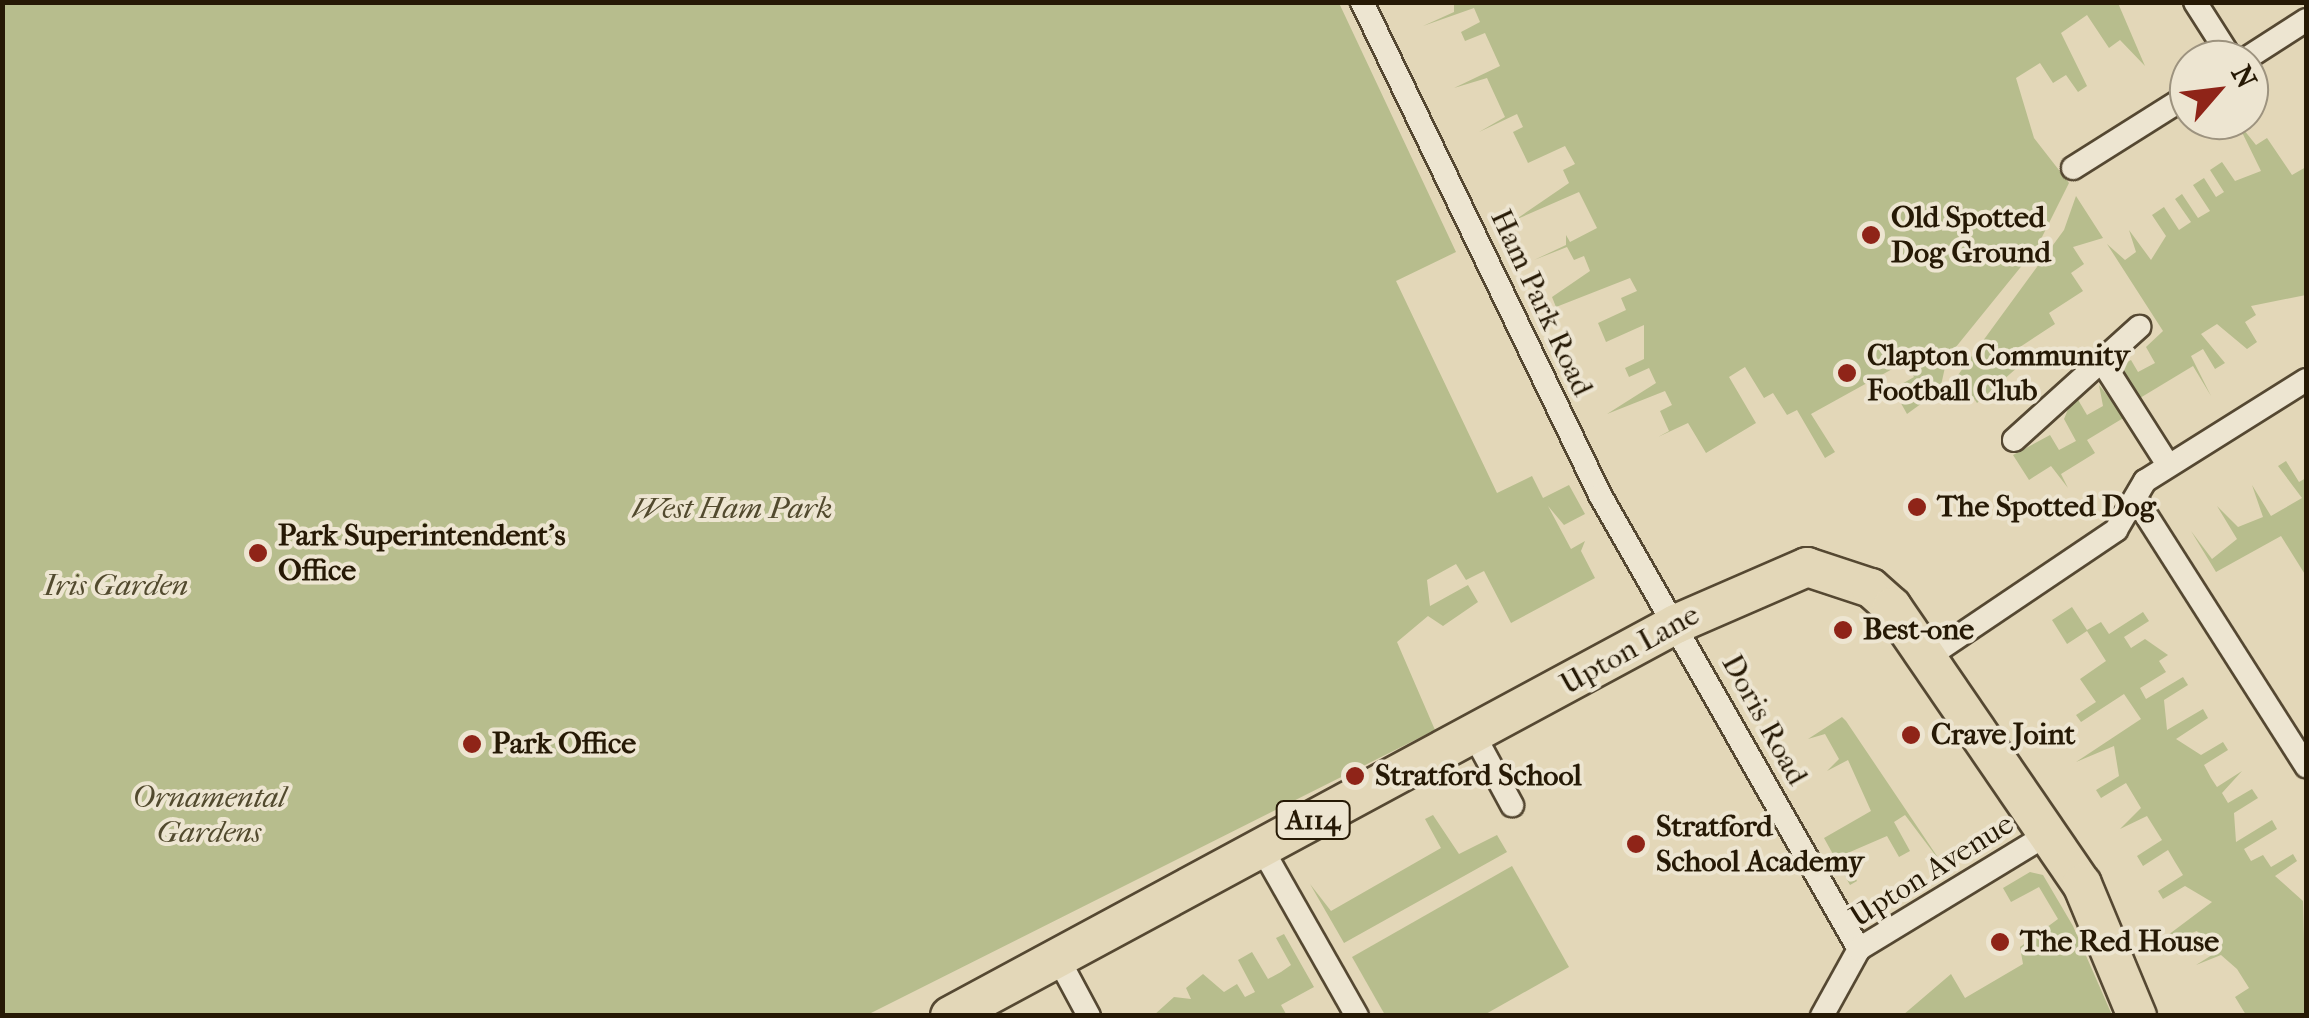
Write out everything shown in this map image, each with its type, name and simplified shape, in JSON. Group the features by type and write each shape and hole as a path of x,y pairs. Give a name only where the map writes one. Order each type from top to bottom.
{"main road":[{"name":"Upton Lane","path":"950,1016 1676,624 1807,566 1871,588 1928,657 2090,902 2138,1016"}],"street":[{"name":"Ham Park Road","path":"1362,2 1584,464 1676,624"},
{"path":"2195,2 2219,40"},
{"path":"2269,44 2306,20"},
{"path":"2073,168 2169,108"},
{"path":"2014,440 2049,400 2105,366 2139,326"},
{"path":"2105,366 2168,466"},
{"path":"1928,657 2116,530 2136,499 2168,466 2306,380"},
{"path":"2136,499 2306,766"},
{"name":"Doris Road","path":"1676,624 1859,949"},
{"path":"1474,735 1512,804"},
{"name":"Upton Avenue","path":"1822,1016 1859,949 2048,834"},
{"path":"1262,847 1357,1016"},
{"path":"1059,960 1088,1016"}],"green space":[{"name":"Old Spotted Dog Ground","path":"1454,2 2118,3 2145,66 2120,40 2109,48 2087,15 2061,33 2087,86 2078,92 2066,75 2053,83 2040,63 2016,78 2034,138 2069,183 2037,247 1947,358 1940,390 1907,414 1893,389 1914,377 1905,362 1811,414 1835,452 1825,458 1797,410 1787,415 1773,393 1764,398 1745,367 1729,377 1756,423 1706,453 1688,423 1658,437 1669,431 1660,411 1672,405 1665,391 1607,414 1656,383 1649,368 1629,377 1625,368 1644,359 1644,325 1606,342 1598,323 1626,310 1621,298 1637,291 1630,278 1556,307 1552,297 1590,271 1584,256 1574,260 1567,247 1534,260 1566,245 1566,235 1570,242 1597,228 1579,192 1515,220 1569,183 1563,170 1575,164 1565,146 1528,163 1513,132 1523,127 1517,114 1479,132 1505,117 1487,78 1454,88 1500,66 1485,33 1465,41 1461,32 1480,22 1474,8 1423,26 1454,12"},
{"name":"West Ham Park","path":"2,3 1339,3 1456,252 1396,281 1497,493 1532,476 1543,498 1569,485 1585,514 1564,525 1548,506 1571,549 1585,541 1581,551 1595,578 1511,623 1484,571 1466,580 1456,564 1427,580 1430,606 1468,585 1478,602 1443,626 1428,616 1397,642 1435,730 867,1015 3,1015"},
{"path":"2246,140 2256,145 2268,140 2292,175 2306,167 2306,295 2251,306 2256,315 2245,322 2257,342 2247,349 2217,324 2201,334 2225,363 2215,369 2203,349 2191,356 2211,396 2193,366 2140,398 2120,366 2131,360 2138,372 2155,363 2146,347 2163,331 2107,244 2125,260 2136,252 2129,230 2151,260 2166,236 2152,215 2164,207 2179,230 2191,222 2175,199 2182,194 2198,218 2210,211 2193,185 2204,178 2216,197 2224,192 2210,170 2222,162 2235,181 2261,171"},
{"path":"2076,196 2103,238 2073,247 2084,264 2071,273 2083,291 2049,313 2055,324 2020,347 2027,359 1977,403 1958,375 2064,230"},
{"path":"2099,385 2125,417 2087,440 2095,453 2061,474 2068,488 2051,466 2029,480 2013,455 2050,435 2059,450 2076,441 2064,419 2077,398 2087,415 2103,406"},
{"path":"2286,461 2299,482 2306,478 2306,576 2281,536 2216,572 2191,531 2212,559 2237,539 2217,506 2238,527 2263,517 2252,485 2271,516 2302,498 2278,466"},
{"path":"2072,607 2087,630 2101,622 2109,634 2143,612 2149,621 2124,637 2131,648 2145,639 2168,655 2159,661 2166,672 2140,688 2146,699 2183,677 2188,685 2164,700 2167,730 2203,709 2208,718 2176,739 2201,755 2223,742 2228,750 2204,765 2211,778 2217,787 2242,771 2222,793 2228,803 2252,789 2258,798 2234,813 2236,842 2272,820 2277,829 2244,849 2251,861 2263,855 2271,867 2293,854 2297,861 2275,876 2303,901 2306,1015 2246,1015 2235,997 2249,988 2237,969 2221,955 2196,965 2212,955 2197,931 2152,947 2212,902 2185,886 2163,899 2158,891 2183,875 2168,850 2143,866 2137,856 2162,840 2147,816 2120,829 2141,808 2126,783 2101,798 2096,790 2119,776 2114,746 2076,762 2141,719 2124,694 2081,722 2076,715 2096,702 2080,679 2106,661 2087,631 2067,644 2052,620"},
{"path":"1842,717 1945,868 1905,815 1894,822 1910,851 1899,857 1887,836 1843,855 1857,881 1850,885 1824,838 1871,811 1848,760 1827,771 1839,759 1825,734 1808,739"},
{"path":"1433,815 1459,854 1497,835 1507,852 1344,943 1310,884 1331,911 1441,848 1425,819"},
{"path":"1512,866 1569,967 1484,1015 1385,1015 1352,957"},
{"path":"2030,872 2043,875 2073,926 2112,1015 1903,1015 1951,974 1965,998 2023,964 2020,947 2058,919 2039,887 2011,902 2003,888"},
{"path":"1284,934 1314,987 1281,1005 1286,1014 1154,1015 1174,997 1191,999 1186,988 1203,974 1224,992 1237,984 1245,997 1255,992 1238,960 1252,952 1268,979 1281,972 1291,965 1276,938"}],"place":[{"name":"Old Spotted Dog Ground","path":"1871,235"},
{"name":"Clapton Community Football Club","path":"1847,373"},
{"name":"The Spotted Dog","path":"1917,507"},
{"name":"Park Superintendent's Office","path":"258,553"},
{"name":"Best-one","path":"1843,630"},
{"name":"Crave Joint","path":"1911,735"},
{"name":"Park Office","path":"472,744"},
{"name":"Stratford School","path":"1355,776"},
{"name":"Stratford School Academy","path":"1636,844"},
{"name":"The Red House","path":"2000,942"}],"park label":[{"name":"Iris Garden","path":"116,586"},
{"name":"Ornamental Gardens","path":"209,815"}]}
